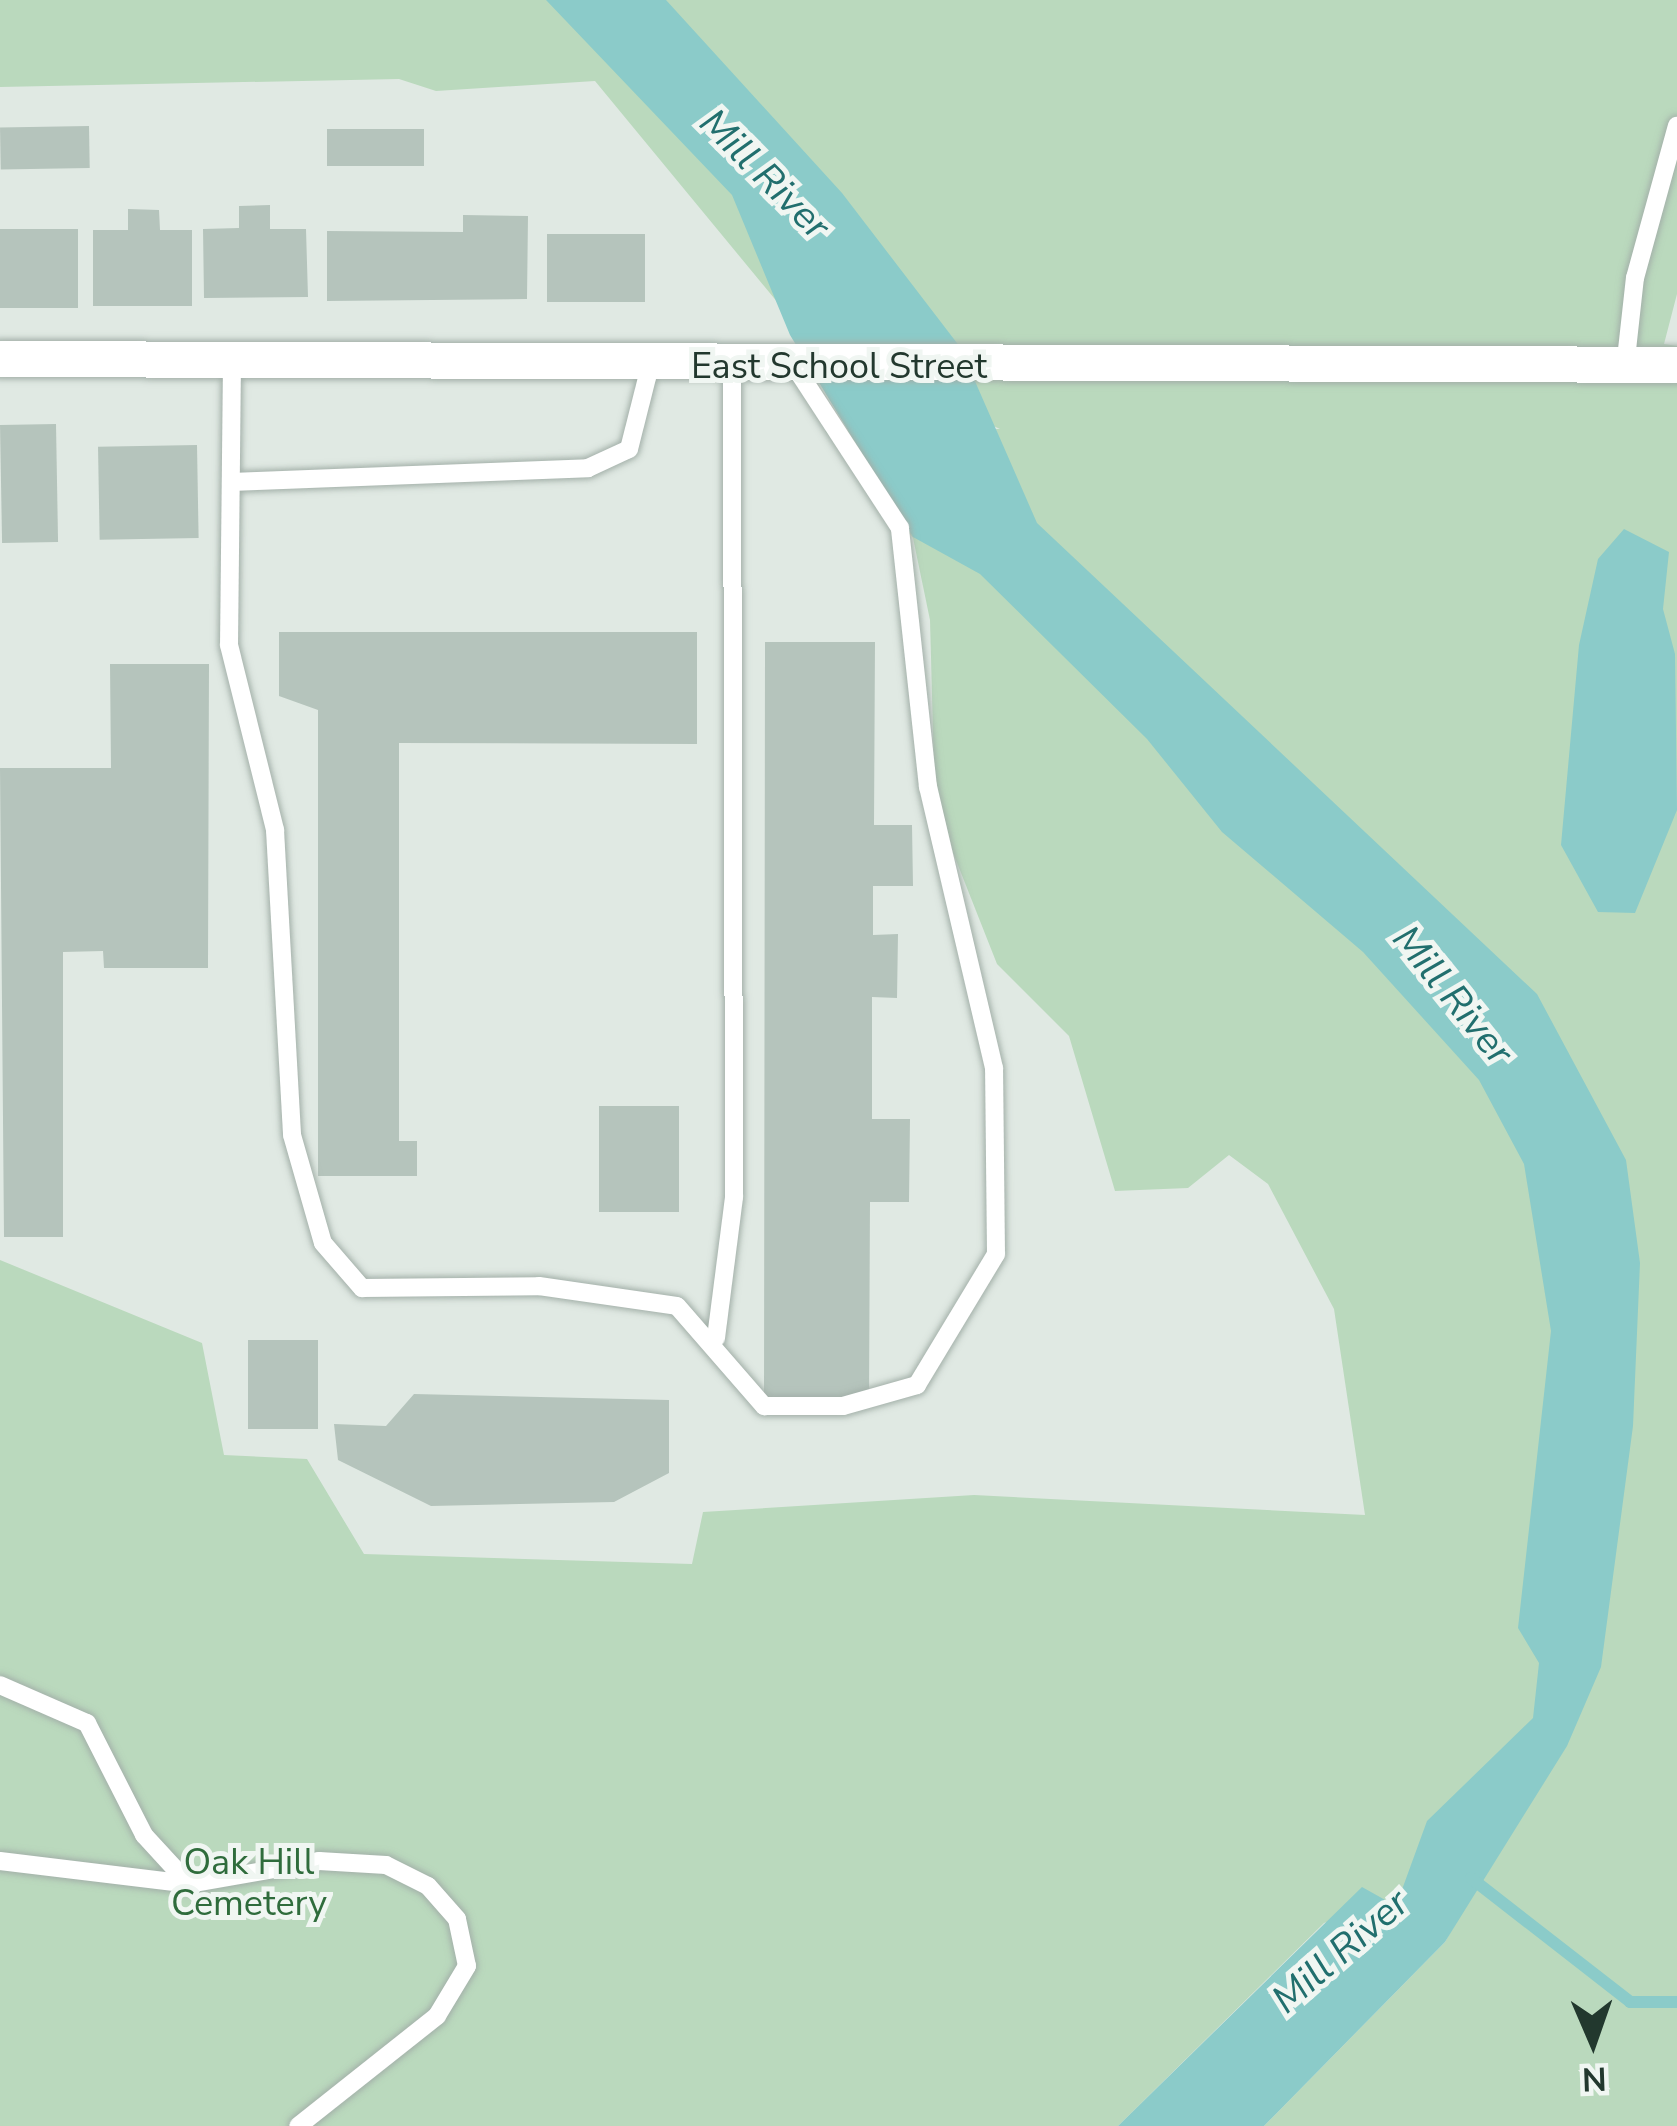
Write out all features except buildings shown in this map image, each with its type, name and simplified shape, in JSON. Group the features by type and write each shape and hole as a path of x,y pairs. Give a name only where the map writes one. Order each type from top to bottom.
{"street":[{"name":"East School Street","path":"0,359 801,368 1677,365"}],"lane":[{"path":"1625,368 1635,278 1677,126"},
{"path":"232,361 229,645 273,813 292,1135 323,1244 362,1288 539,1286 677,1306 716,1338 764,1406 879,1404 917,1385 996,1253 994,1068 928,787 900,528 801,368"},
{"path":"231,482 588,468 628,449 650,366"},
{"path":"716,1338 734,1197 732,367"},
{"path":"0,1685 87,1724 157,1851 189,1884"},
{"path":"145,1883 157,1851"},
{"path":"0,1862 145,1883 189,1884 320,1861 386,1864 428,1886 457,1919 467,1966 437,2016 298,2126"}],"green space":[{"name":"Oak Hill Cemetery","path":"0,0 1677,0 1677,294 1664,344 1677,346 1677,2126 1264,2126 1445,1942 1488,1866 1324,1923 1118,2126 0,2126 0,1260 202,1343 224,1455 307,1459 364,1554 692,1564 703,1512 974,1495 1365,1515 1334,1309 1268,1184 1229,1155 1188,1188 1115,1191 1069,1036 997,964 935,807 930,620 913,538 825,431 1000,429 811,343 595,81 436,91 399,79 0,87"}],"water":[{"name":"Mill River","path":"546,0 666,0 842,193 960,347 1037,523 1537,994 1626,1160 1640,1263 1633,1426 1601,1667 1567,1746 1445,1942 1264,2126 1118,2126 1362,1887 1396,1906 1427,1821 1533,1718 1539,1663 1518,1628 1551,1331 1524,1164 1479,1080 1363,952 1222,832 1147,739 980,574 913,537 790,335 732,195"},
{"path":"1624,529 1669,552 1663,609 1675,654 1677,810 1635,913 1598,912 1561,845 1579,645 1598,559"}],"waterway":[{"path":"1471,1878 1630,2002 1677,2002"}]}
